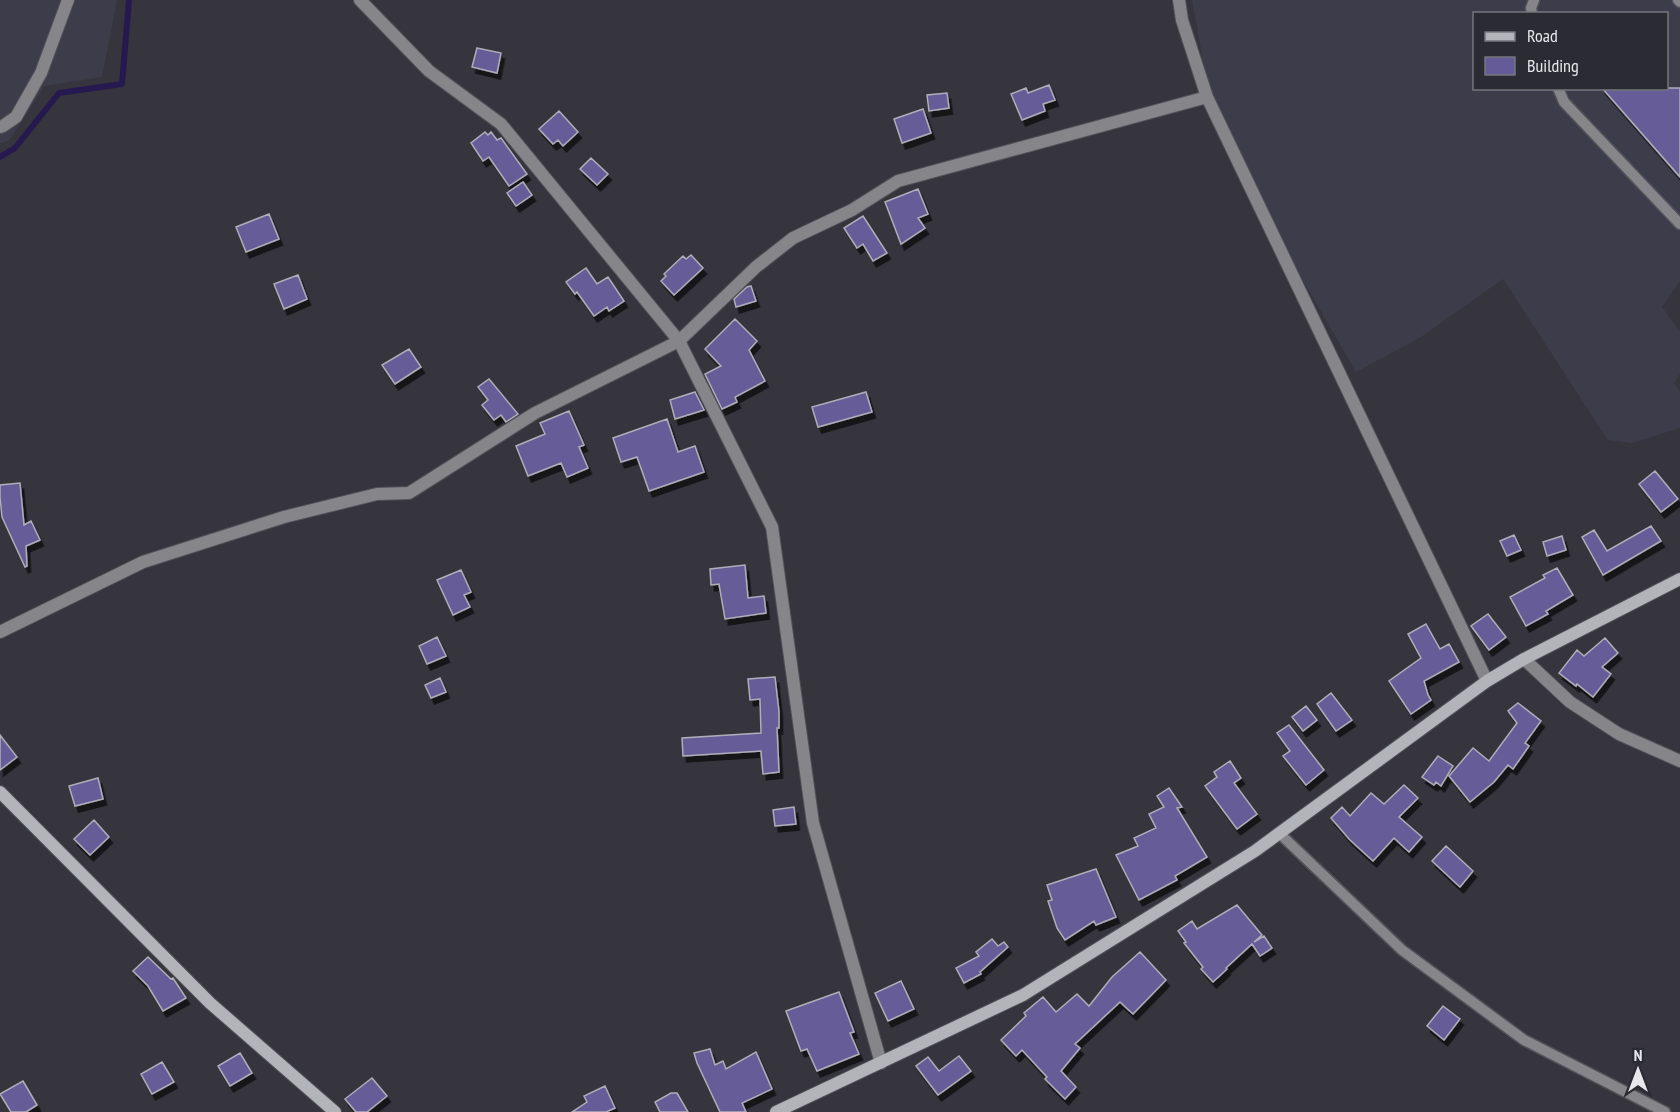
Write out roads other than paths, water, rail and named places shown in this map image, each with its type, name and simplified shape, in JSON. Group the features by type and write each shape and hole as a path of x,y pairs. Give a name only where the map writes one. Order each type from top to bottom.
{"street":[{"path":"0,127 16,117 41,73 68,0"},
{"path":"360,0 429,71 501,124 679,341 772,527 813,823 881,1063"},
{"path":"1179,0 1182,20 1207,97 1487,681"},
{"path":"0,632 143,562 284,517 377,494 409,493 535,413 679,341 756,267 793,238 852,210 898,181 1207,97"},
{"path":"776,1112 1023,995 1255,851 1487,681 1524,659 1680,579"},
{"path":"1524,659 1570,702 1619,734 1680,762"},
{"path":"0,792 210,1003 335,1112"}],"lane":[{"path":"1559,90 1564,102 1680,224"},
{"path":"1280,833 1402,950 1524,1040 1665,1112"}],"waterway":[{"path":"0,157 15,148 59,93 122,84 129,0"}]}
